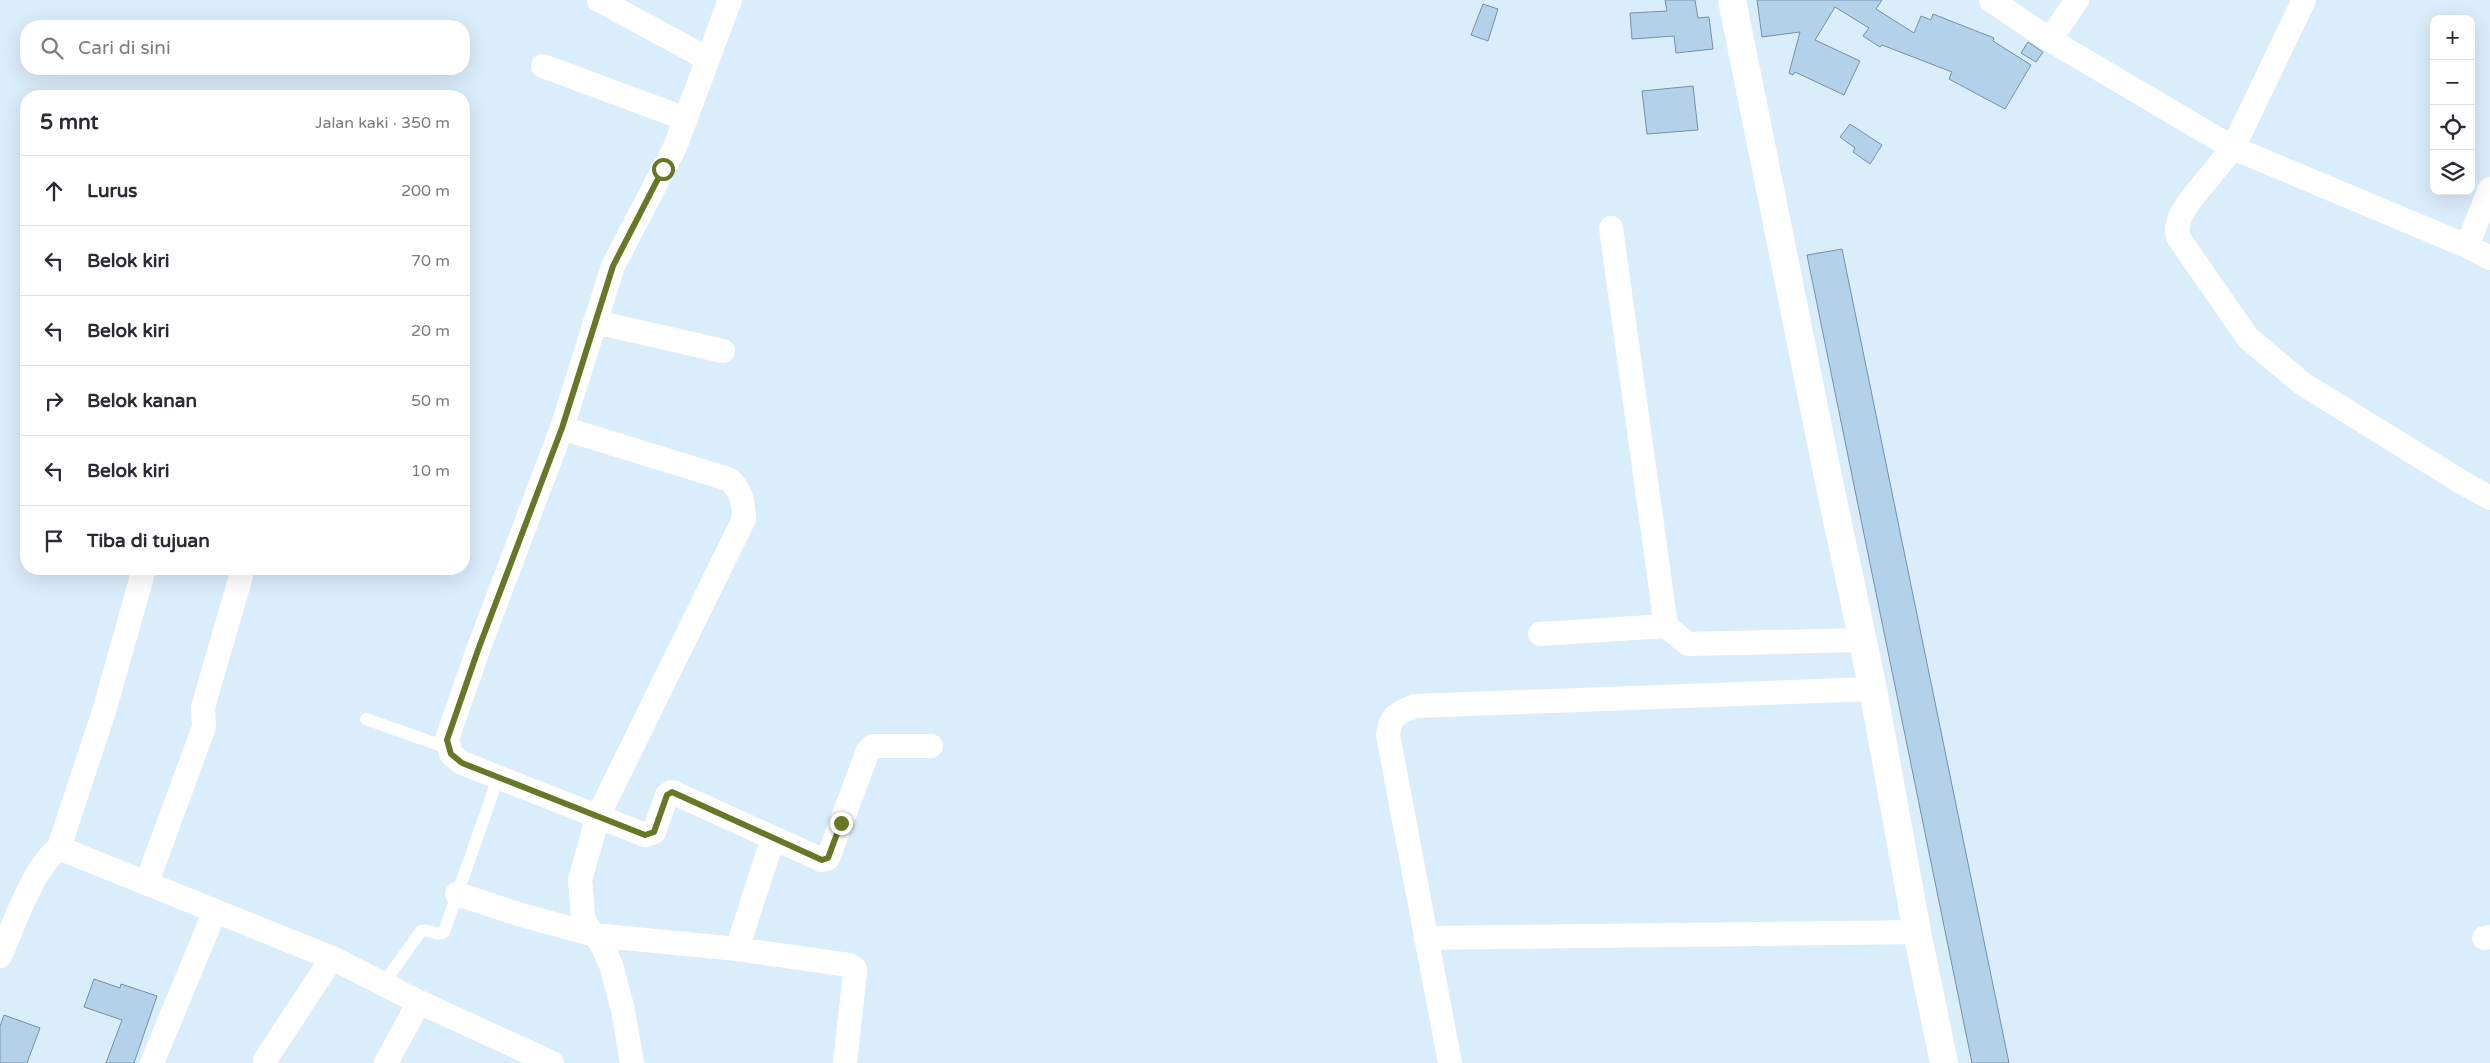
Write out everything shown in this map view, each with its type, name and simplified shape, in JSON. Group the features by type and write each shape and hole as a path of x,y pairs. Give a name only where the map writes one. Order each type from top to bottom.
{"main road":[{"path":"1732,0 1873,689 1917,932 1944,1063"}],"street":[{"path":"599,0 708,59"},
{"path":"730,0 675,147 613,266 562,428 478,650 447,740 448,748 462,763 650,835 654,832 667,795 672,792 822,860 828,858 868,751 873,746 931,746"},
{"path":"1991,0 2050,40 2232,148 2467,246 2490,258"},
{"path":"2050,40 2077,0"},
{"path":"2304,0 2232,148 2188,203 2180,217 2177,228 2178,237 2248,338 2303,384 2490,498"},
{"path":"543,66 686,119"},
{"path":"2467,246 2490,189"},
{"path":"1611,228 1666,626 1688,644 1862,640"},
{"path":"595,322 723,351"},
{"path":"562,428 728,479 736,485 742,496 744,508 744,519 598,816 580,880 583,915 602,945 611,965 623,1010 632,1063"},
{"path":"0,956 38,873 48,856 59,848 105,708 142,575"},
{"path":"146,882 204,727 204,707 242,575"},
{"path":"1540,634 1666,626"},
{"path":"1450,1063 1388,736 1390,723 1395,715 1415,706 1873,689"},
{"path":"737,949 773,838"},
{"path":"59,848 332,958 525,1057 552,1063"},
{"path":"457,894 518,914 594,935 737,949 852,967 855,972 846,1063"},
{"path":"152,1063 215,911"},
{"path":"1426,938 1917,932"},
{"path":"265,1060 332,958"},
{"path":"386,1063 419,1002"}],"lane":[{"path":"366,719 448,748"},
{"path":"384,984 420,931 424,930 437,934 444,932 498,778"}],"building":[{"path":"1665,0 1695,0 1698,18 1709,17 1713,49 1676,53 1674,36 1632,39 1630,13 1667,11"},
{"path":"1757,0 1882,0 1876,9 1914,33 1921,16 1931,20 1933,14 1994,38 1993,41 2031,65 2005,109 1949,79 1952,72 1882,45 1880,47 1863,36 1869,28 1835,7 1815,40 1860,61 1844,95 1795,72 1793,75 1789,73 1800,32 1762,37"},
{"path":"1483,4 1498,9 1488,41 1471,35"},
{"path":"2028,42 2043,52 2036,62 2021,53"},
{"path":"1693,86 1698,130 1647,134 1642,91"},
{"path":"1850,124 1882,145 1870,164 1853,152 1855,148 1840,137"},
{"path":"1842,249 2009,1063 1972,1063 1807,255"},
{"path":"94,979 120,988 121,984 157,996 134,1063 106,1063 122,1020 84,1007"},
{"path":"4,1015 40,1028 27,1063 0,1063 0,1026"}],"route":[{"path":"663,169 654,190 613,266 603,292 562,428 478,650 447,740 448,748 451,754 462,763 645,835 650,835 654,832 667,795 672,792 822,860 828,858 841,823"}]}
